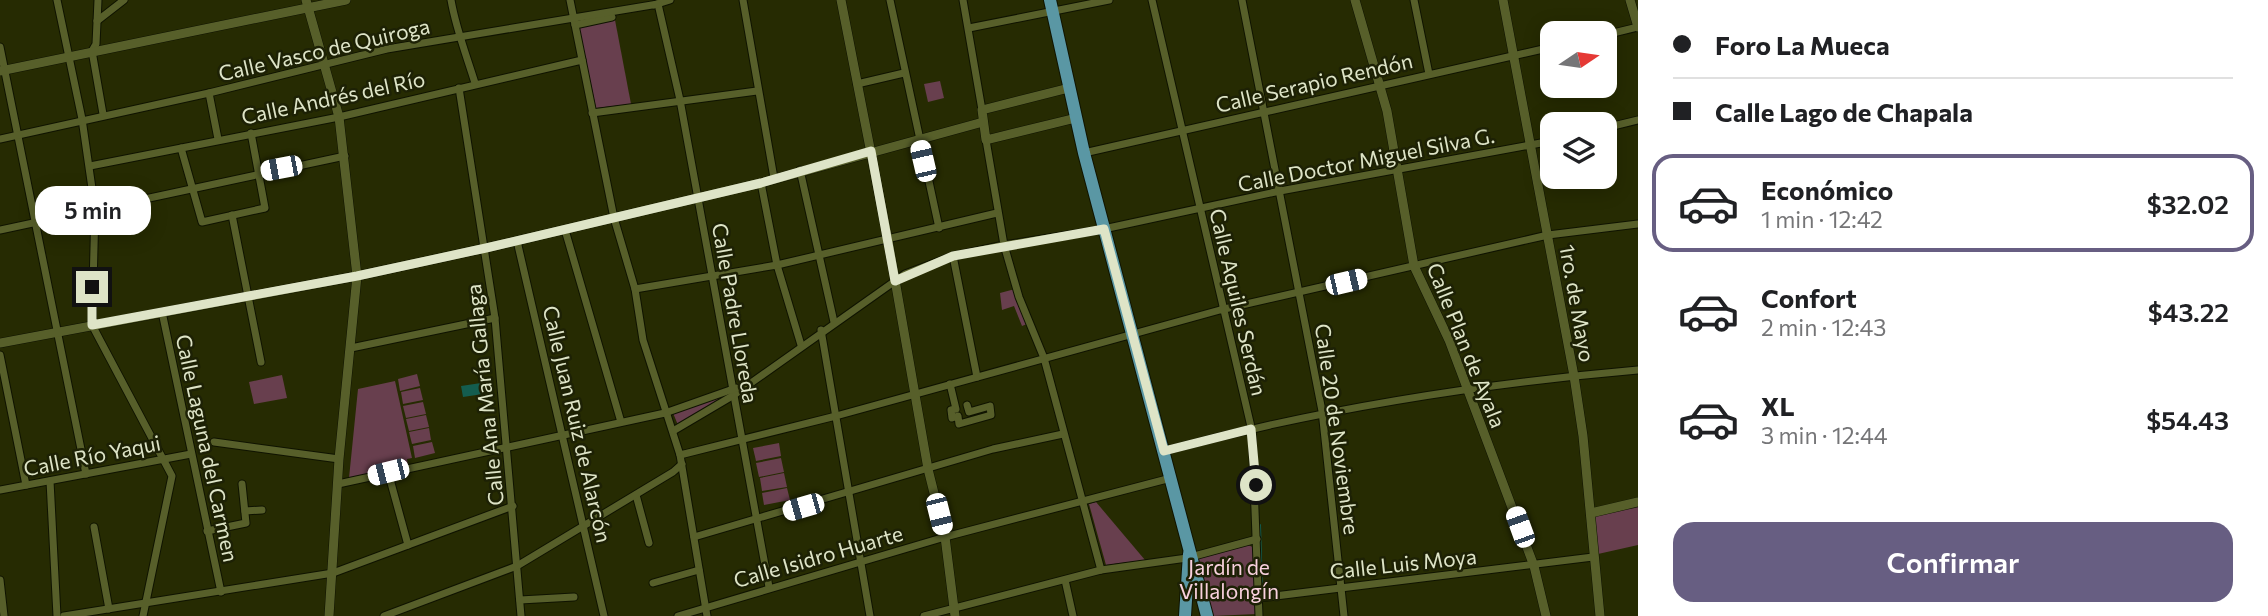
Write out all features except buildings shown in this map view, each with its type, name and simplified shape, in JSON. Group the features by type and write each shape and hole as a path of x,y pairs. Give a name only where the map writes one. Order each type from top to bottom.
{"main road":[{"path":"1051,5 1084,153 1207,616"},
{"path":"1185,616 1190,554"}],"street":[{"path":"57,0 82,119 95,209 92,325 166,459 172,481 143,616"},
{"path":"98,0 96,44 92,51 103,114"},
{"path":"97,22 124,0"},
{"path":"2,70 307,4 346,0"},
{"path":"451,0 458,37 463,44 475,83"},
{"path":"570,0 614,218 635,289 643,340 681,459 706,612"},
{"name":"Calle Vasco de Quiroga","path":"0,139 103,114 209,93 323,64 458,37 575,22 670,0"},
{"path":"743,0 774,178"},
{"path":"841,0 888,240 928,469 945,537 955,612"},
{"path":"890,0 939,228"},
{"path":"963,0 1004,245 1019,297 1044,358 1101,570"},
{"path":"969,27 1051,5 1109,0"},
{"name":"Calle Aquiles Serdán","path":"1152,0 1251,429 1259,616"},
{"name":"Calle 20 de Noviembre","path":"1242,0 1301,293 1322,414 1344,616"},
{"name":"Calle Plan de Ayala","path":"1355,0 1387,111 1414,266 1450,340 1534,566 1546,616"},
{"path":"1414,0 1429,74"},
{"name":"1ro. de Mayo","path":"1503,0 1511,56 1574,376 1591,513 1600,616"},
{"path":"1617,32 1638,27 1630,0"},
{"path":"307,4 339,117 357,276 339,459 329,616"},
{"name":"Calle Padre Lloreda","path":"658,4 680,100 710,277 735,390 740,440 769,587"},
{"path":"0,47 2,70 86,474"},
{"name":"Calle Serapio Rendón","path":"1084,153 1540,50"},
{"name":"Calle Andrés del Río","path":"90,166 339,117 582,60"},
{"path":"857,84 904,73"},
{"name":"Calle Ana María Gallaga","path":"459,88 495,317 521,616"},
{"path":"982,110 1069,88"},
{"path":"592,113 757,91"},
{"path":"209,93 218,139"},
{"path":"986,140 1076,118"},
{"path":"1617,125 1638,120"},
{"path":"0,343 357,276 486,248 761,183 800,170 983,122"},
{"path":"181,148 202,222 265,208 251,133"},
{"name":"Calle Doctor Miguel Silva G.","path":"735,390 895,281 953,256 1104,229 1280,191 1540,144"},
{"path":"0,230 260,172 345,156"},
{"path":"800,170 834,322"},
{"path":"761,183 777,265 801,345"},
{"path":"635,289 777,265 997,213"},
{"path":"232,215 261,362"},
{"path":"384,616 517,566 636,495 681,459 740,440 1223,309 1548,235 1638,224"},
{"path":"565,230 621,422"},
{"name":"Calle Juan Ruiz de Alarcón","path":"517,241 604,616"},
{"path":"953,256 978,377"},
{"name":"Calle Laguna del Carmen","path":"162,312 221,592"},
{"path":"351,348 495,317"},
{"path":"821,330 870,616"},
{"path":"0,355 26,485"},
{"path":"1164,451 1322,414 1468,388 1638,370"},
{"path":"950,384 956,409 951,410 952,418 958,416 959,424 991,415 990,406 969,412 967,405"},
{"path":"338,484 665,413 735,390"},
{"path":"673,431 735,390"},
{"path":"0,415 12,413"},
{"path":"694,537 851,493 993,449 1063,434"},
{"path":"214,442 339,459"},
{"name":"Calle Río Yaqui","path":"0,490 191,454"},
{"path":"388,472 408,545"},
{"name":"Calle Isidro Huarte","path":"678,616 706,612 769,587 945,537 1171,478"},
{"path":"50,481 57,616"},
{"path":"207,531 246,523 242,484"},
{"path":"636,495 649,543"},
{"path":"1591,513 1638,502"},
{"path":"64,616 333,573 513,506"},
{"path":"245,511 262,510"},
{"path":"94,527 109,609"},
{"path":"924,616 955,612 1101,570 1257,539"},
{"name":"Calle Luis Moya","path":"1259,598 1534,566 1593,556"},
{"path":"653,583 699,570"},
{"path":"0,580 4,616"},
{"path":"1065,580 1073,616"},
{"path":"520,600 574,597"}],"green space":[{"path":"615,20 631,104 596,108 579,27"},
{"path":"940,81 944,98 928,102 924,84"},
{"path":"1015,289 1027,324 1022,326 1014,306 1002,310 1000,293"},
{"path":"417,374 420,386 400,391 398,379"},
{"path":"282,375 287,398 254,404 249,382"},
{"path":"395,381 412,458 407,459 408,465 349,478 358,389"},
{"path":"420,388 423,400 403,404 401,392"},
{"path":"723,396 680,425 678,425 673,413"},
{"path":"423,402 426,414 406,418 403,406"},
{"path":"426,415 429,427 409,431 406,419"},
{"path":"429,428 431,440 412,444 409,432"},
{"path":"432,442 435,453 415,458 413,446"},
{"path":"779,443 781,456 756,461 753,448"},
{"path":"781,458 784,472 759,477 756,463"},
{"path":"784,473 787,487 762,491 760,478"},
{"path":"787,488 790,500 764,505 762,493"},
{"path":"1096,502 1145,560 1106,565 1089,504"},
{"path":"1638,505 1638,545 1598,554 1593,515"},
{"name":"Jardín de Villalongín","path":"1248,545 1255,548 1257,614 1212,616 1196,557"}],"water":[{"path":"481,383 483,394 463,397 461,386"}],"waterway":[{"path":"1260,525 1262,590"}],"route":[{"path":"92,287 92,325 357,276 486,248 761,183 871,151 895,281 921,267 953,256 1104,229 1164,451 1251,429 1256,485"}]}
